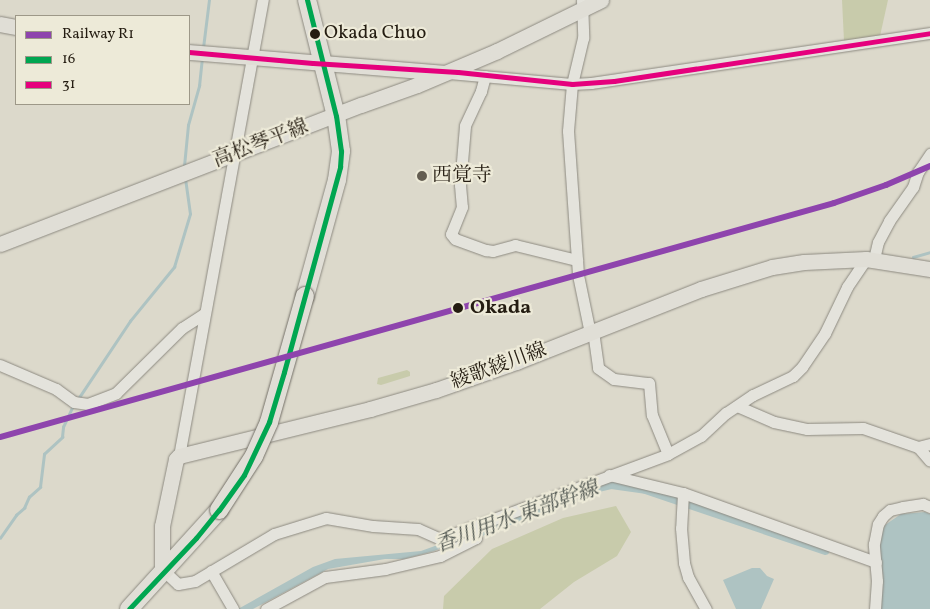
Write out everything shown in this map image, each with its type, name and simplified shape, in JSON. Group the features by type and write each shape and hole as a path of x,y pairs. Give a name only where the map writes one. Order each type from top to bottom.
{"highway":[{"path":"129,609 193,541 219,510 251,462 269,422 340,167 341,151 336,116 307,0"}],"main road":[{"name":"高松琴平線","path":"0,244 446,73 583,4 601,0"},
{"path":"0,24 15,28"},
{"path":"198,53 252,59 446,73"},
{"name":"綾歌綾川線","path":"179,456 370,409 436,390 701,289 772,267 804,262 870,259 930,269"},
{"path":"164,571 162,566 162,531 176,459 179,456"},
{"path":"162,531 173,546 183,547 193,541"}],"street":[{"path":"179,456 263,0"},
{"path":"583,4 583,38 572,84 568,131 577,260 598,368 614,379 649,383 652,415 668,454"},
{"path":"446,73 572,84 614,81 930,33"},
{"path":"485,76 481,91 465,126 460,185 462,208 451,234 456,239 486,250 492,251 515,245 577,260"},
{"path":"164,571 172,580 184,584 211,571 274,534 326,518 373,526 418,528 440,540 474,531 609,475 668,454 701,436 753,395 793,376 802,367 825,333 847,287 870,259 888,221 912,187 918,172 930,154"},
{"path":"0,365 56,389 75,403 88,404 116,393 182,328 205,313"},
{"path":"737,406 774,422 807,429 863,428 918,446 930,444"},
{"path":"918,446 930,461"},
{"path":"609,475 683,493 876,562"},
{"path":"683,493 684,563 688,577 706,609"},
{"path":"875,609 876,562 874,544 878,524 882,516 890,510 903,507 923,504 930,507"},
{"path":"266,609 325,576 385,569 434,559 476,538 474,531"},
{"path":"211,571 233,609"}],"green space":[{"path":"842,0 888,0 880,36 844,41"},
{"path":"407,370 410,372 410,376 381,385 377,384 378,378"},
{"path":"616,506 631,532 617,556 574,582 540,609 443,609 444,596 492,549 563,518"}],"shaded area":[{"path":"925,512 930,514 930,609 880,609 879,554 881,535 885,525 901,514"},
{"path":"468,534 470,537 434,551 404,559 385,559 328,569 253,609 238,609 313,567 335,559 421,551"},
{"path":"752,568 760,568 767,576 774,579 761,609 736,609 723,580"}],"waterway":[{"path":"203,48 209,0"},
{"path":"184,166 188,125 199,86 202,59"},
{"path":"78,399 130,321 174,267 190,214 185,179"},
{"path":"913,257 930,252"},
{"path":"0,538 16,515 24,508 29,497 40,487 44,454 62,437 63,427 73,406"},
{"name":"香川用水 東部幹線","path":"589,489 611,484 645,489 825,550"},
{"name":"香川用水 東部幹線","path":"468,536 552,503"}],"rail line":[{"name":"R1","path":"0,437 834,203 886,185 930,166"}],"transit line":[{"name":"16","path":"129,609 196,538 244,475 269,422 284,372 340,167 341,151 336,116 307,0"},
{"name":"31","path":"190,52 313,63 458,72 572,84 614,81 930,33"}],"place":[{"name":"Okada Chuo","path":"315,34"},
{"name":"西覚寺","path":"422,176"},
{"name":"Okada","path":"458,308"}]}
